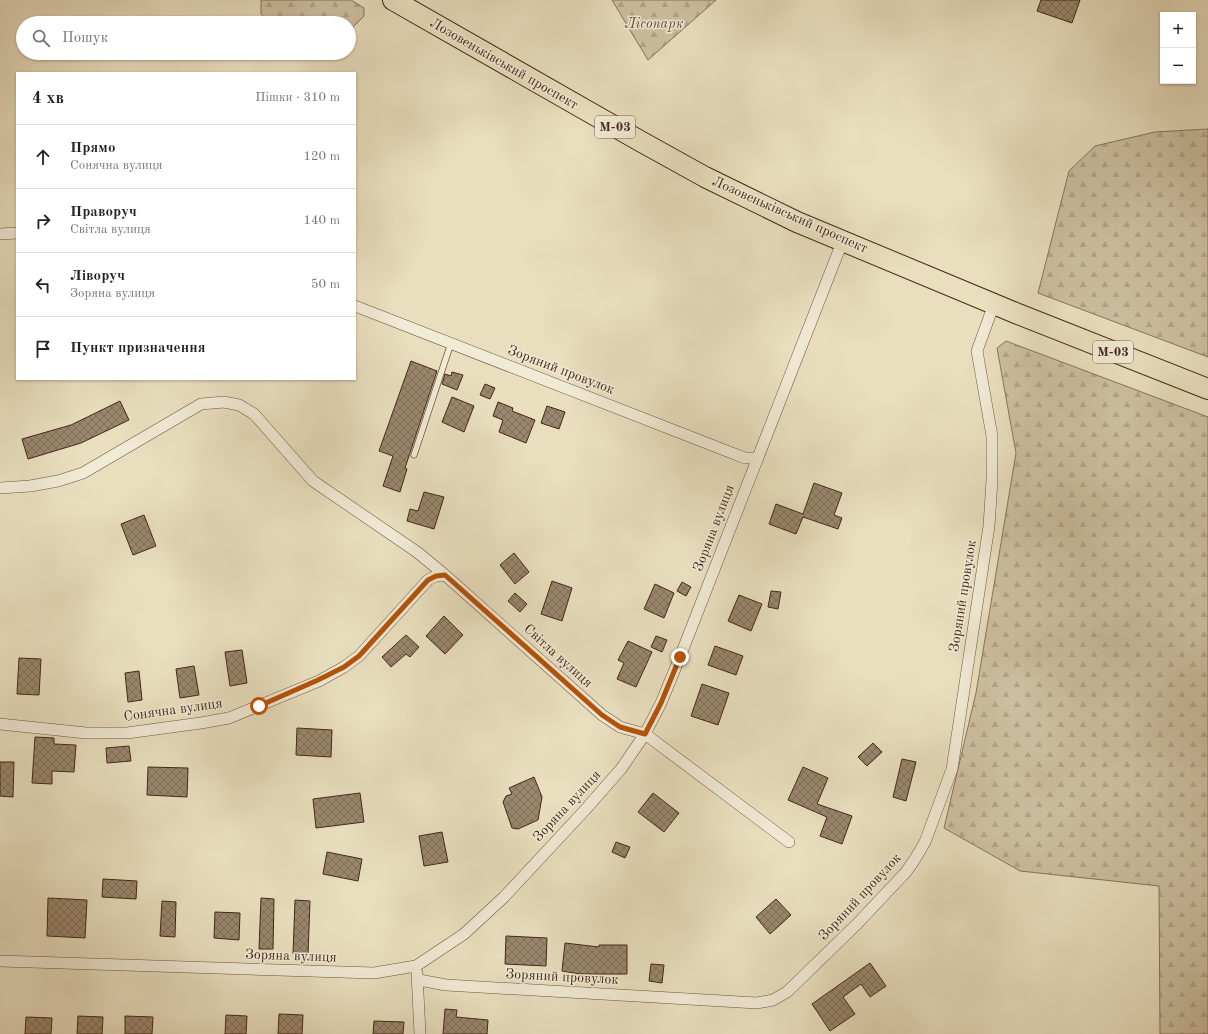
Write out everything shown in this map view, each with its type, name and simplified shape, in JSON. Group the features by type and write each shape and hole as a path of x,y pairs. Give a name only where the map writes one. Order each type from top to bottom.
{"highway":[{"name":"Лозовеньківський проспект","path":"393,0 705,177 797,222 994,304 1208,390"}],"street":[{"path":"0,234 16,234"},
{"name":"Зоряна вулиця","path":"0,961 374,973 416,966 464,934 504,897 585,810 621,769 645,734 661,703 680,657 843,240"},
{"name":"Зоряний провулок","path":"419,980 446,986 733,1002 757,1003 773,1000 787,992 906,872 916,859 925,842 952,769 989,526 992,480 992,436 977,351 994,304"},
{"name":"Зоряний провулок","path":"356,306 732,453 746,458 758,458"},
{"name":"Світла вулиця","path":"0,488 30,486 58,481 83,473 201,404 224,402 239,405 254,414 313,480 417,552 445,575 602,715 620,727 645,734 790,842"},
{"name":"Сонячна вулиця","path":"0,724 86,733 127,733 202,724 230,718 318,680 344,667 359,656 428,580 436,576 445,575"},
{"path":"416,966 419,980 420,1034"}],"lane":[{"path":"414,455 451,343"}],"green space":[{"path":"261,0 351,0 364,8 364,16 356,24 356,16 263,16 261,14"},
{"name":"Лісопарк","path":"612,0 716,0 648,60"},
{"path":"1208,129 1208,357 1038,293 1069,171 1095,146 1155,132"},
{"path":"1006,341 1208,417 1208,1034 1160,1034 1159,886 1020,871 944,828 976,693 1016,453 997,348"}],"building":[{"path":"1041,0 1080,0 1072,23 1037,11"},
{"path":"411,361 437,371 405,468 407,469 400,492 383,486 393,456 379,451"},
{"path":"452,372 463,375 457,390 442,384 445,374 451,376"},
{"path":"485,384 495,388 490,399 480,395"},
{"path":"452,397 474,406 464,432 442,422"},
{"path":"120,401 129,420 81,443 28,459 22,439 71,425"},
{"path":"498,402 513,408 512,411 535,420 526,443 499,432 503,420 493,416"},
{"path":"547,406 565,412 559,429 541,423"},
{"path":"814,483 842,493 834,515 842,518 838,529 803,517 796,534 769,524 776,504 803,514"},
{"path":"424,492 444,497 434,529 407,521 410,509 418,511"},
{"path":"144,515 156,546 133,555 121,524"},
{"path":"514,553 529,572 515,584 500,565"},
{"path":"552,581 572,588 562,621 541,614"},
{"path":"682,582 691,587 686,596 677,591"},
{"path":"655,584 674,593 664,618 644,609"},
{"path":"771,591 781,592 778,609 768,607"},
{"path":"515,593 527,604 520,612 508,601"},
{"path":"739,595 762,604 751,631 728,621"},
{"path":"444,616 463,635 445,654 426,636"},
{"path":"406,635 419,647 410,657 406,654 391,667 382,657"},
{"path":"656,636 667,640 662,652 651,647"},
{"path":"628,641 652,652 636,687 617,679 624,663 618,660"},
{"path":"715,646 743,656 736,675 708,665"},
{"path":"242,650 247,683 230,686 225,652"},
{"path":"19,658 41,659 39,695 17,694"},
{"path":"194,666 199,695 180,698 176,669"},
{"path":"139,671 142,700 128,702 125,673"},
{"path":"702,684 729,693 718,725 691,716"},
{"path":"297,728 332,730 331,757 296,755"},
{"path":"35,737 54,738 54,744 76,745 74,772 52,771 52,784 32,783"},
{"path":"873,743 882,752 867,766 858,757"},
{"path":"129,746 131,761 107,763 106,748"},
{"path":"902,759 916,762 906,801 893,797"},
{"path":"0,762 14,762 13,797 0,796"},
{"path":"148,767 188,768 187,797 147,795"},
{"path":"803,767 828,778 817,804 852,816 842,844 820,836 827,817 788,800"},
{"path":"534,777 542,797 538,820 518,829 512,828 503,802 506,796 512,794 509,788"},
{"path":"360,793 364,822 316,828 313,799"},
{"path":"653,793 679,813 664,832 638,812"},
{"path":"442,832 448,862 424,866 419,836"},
{"path":"616,842 630,847 625,858 612,852"},
{"path":"327,852 362,859 358,881 323,874"},
{"path":"103,879 137,881 136,899 102,897"},
{"path":"48,898 87,900 85,938 47,936"},
{"path":"261,898 274,899 273,949 259,949"},
{"path":"776,899 791,915 770,934 756,917"},
{"path":"295,900 310,901 308,954 293,954"},
{"path":"162,901 176,902 175,937 160,936"},
{"path":"215,912 240,913 239,940 214,938"},
{"path":"506,936 547,938 546,966 505,964"},
{"path":"565,943 599,947 599,945 627,945 627,974 580,974 562,971"},
{"path":"870,963 886,986 870,997 861,984 843,997 855,1014 830,1031 812,1004"},
{"path":"651,964 664,965 662,983 649,981"},
{"path":"445,1009 457,1010 456,1017 488,1020 487,1034 443,1034"},
{"path":"279,1014 303,1015 302,1034 278,1034"},
{"path":"226,1015 247,1016 246,1034 225,1034"},
{"path":"78,1016 103,1017 102,1034 77,1034"},
{"path":"125,1016 153,1017 152,1034 125,1034"},
{"path":"26,1017 52,1018 51,1034 25,1034"},
{"path":"374,1021 404,1022 403,1034 373,1034"}],"route":[{"path":"259,706 318,680 344,667 359,656 428,580 436,576 445,575 602,715 620,727 645,734 661,703 680,657"}]}
